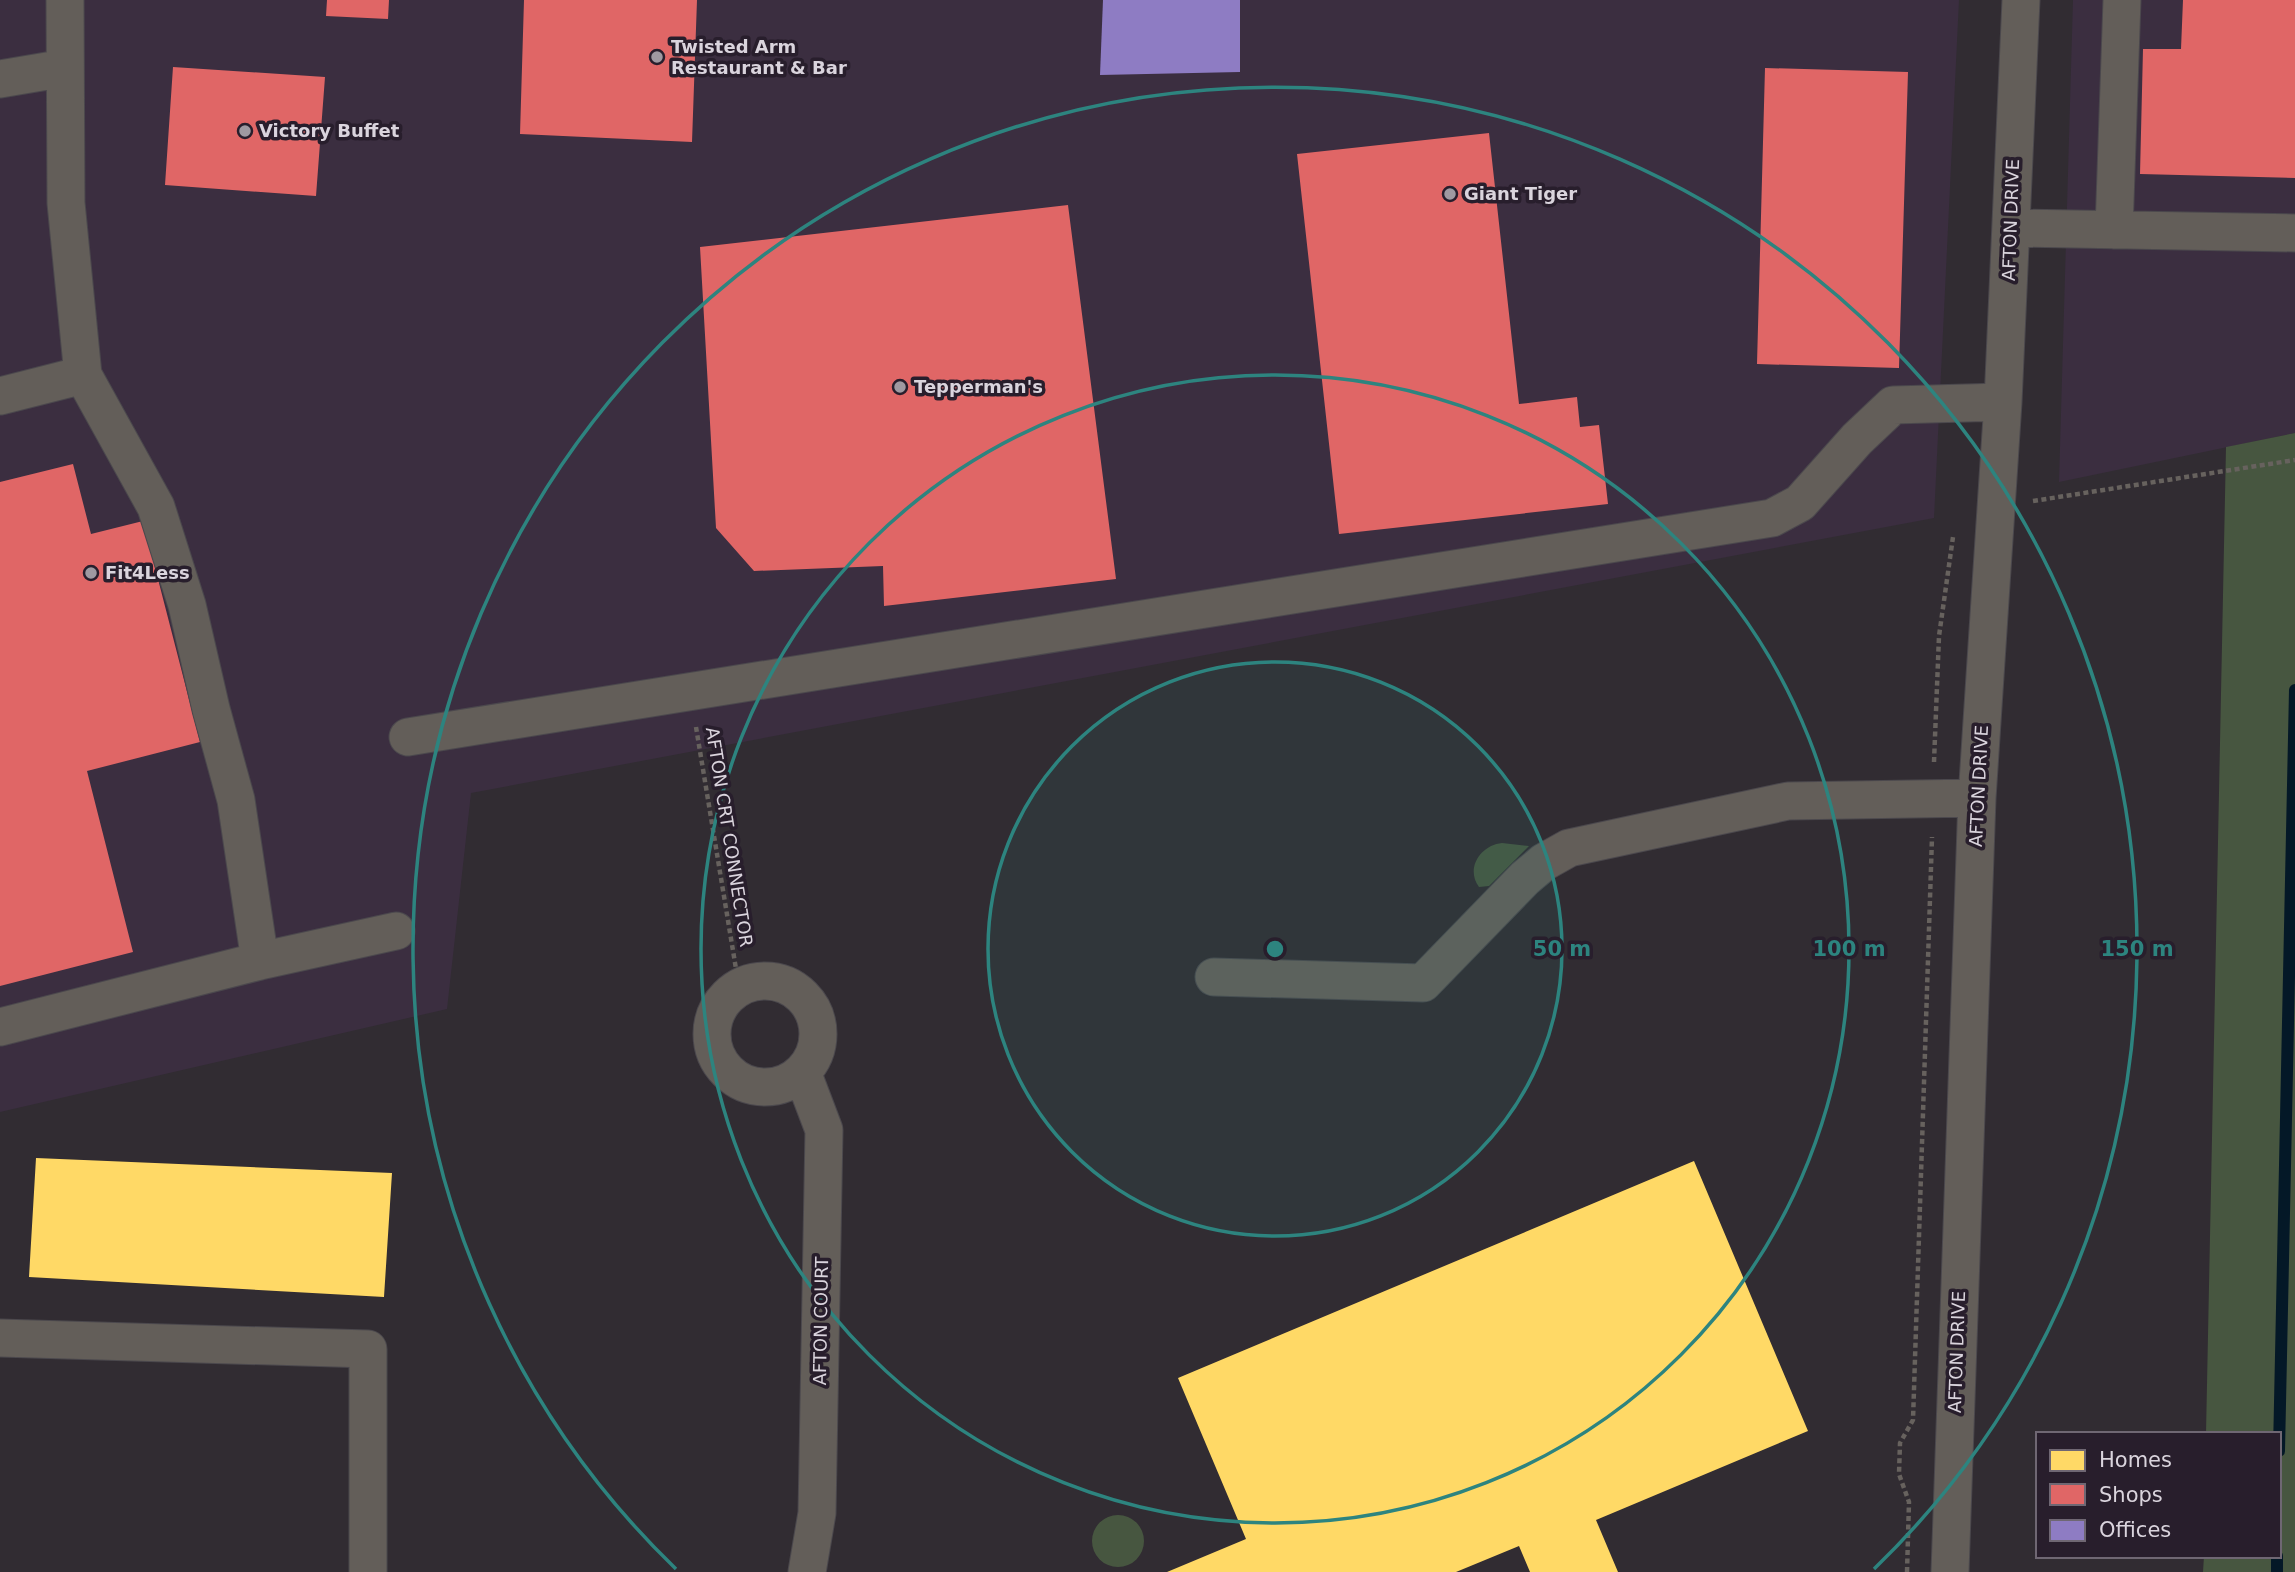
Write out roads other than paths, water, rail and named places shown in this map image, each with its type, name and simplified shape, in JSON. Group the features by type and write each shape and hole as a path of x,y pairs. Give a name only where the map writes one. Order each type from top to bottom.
{"street":[{"path":"65,0 66,203 83,375 156,507 187,605 236,800 260,961"},
{"name":"AFTON DRIVE","path":"1950,1572 1977,798 2003,402 2021,0"},
{"path":"2114,230 2122,0"},
{"path":"0,79 65,68"},
{"path":"2011,228 2295,233"},
{"path":"0,396 83,375"},
{"path":"408,737 1772,518 1800,503 1857,439 1893,405 2003,402"},
{"path":"1214,977 1423,983 1525,878 1544,862 1569,848 1788,801 1977,798"},
{"path":"0,1027 260,961 396,931"},
{"path":"755,981 772,981 802,996 815,1018 817,1043 812,1059 802,1072 787,1083 769,1087 751,1086 734,1078 721,1065 713,1049 711,1031 715,1014 725,998 739,987 755,981"},
{"name":"AFTON COURT","path":"802,1072 824,1130 817,1513 807,1572"},
{"path":"0,1338 368,1349 368,1572"}],"waterway":[{"path":"2279,1432 2295,690"},
{"path":"2277,1558 2277,1572"}],"place":[{"name":"Twisted Arm Restaurant & Bar","path":"657,57"},
{"name":"Victory Buffet","path":"245,131"},
{"name":"Giant Tiger","path":"1450,194"},
{"name":"Tepperman's","path":"900,387"},
{"name":"Fit4Less","path":"91,573"}]}
